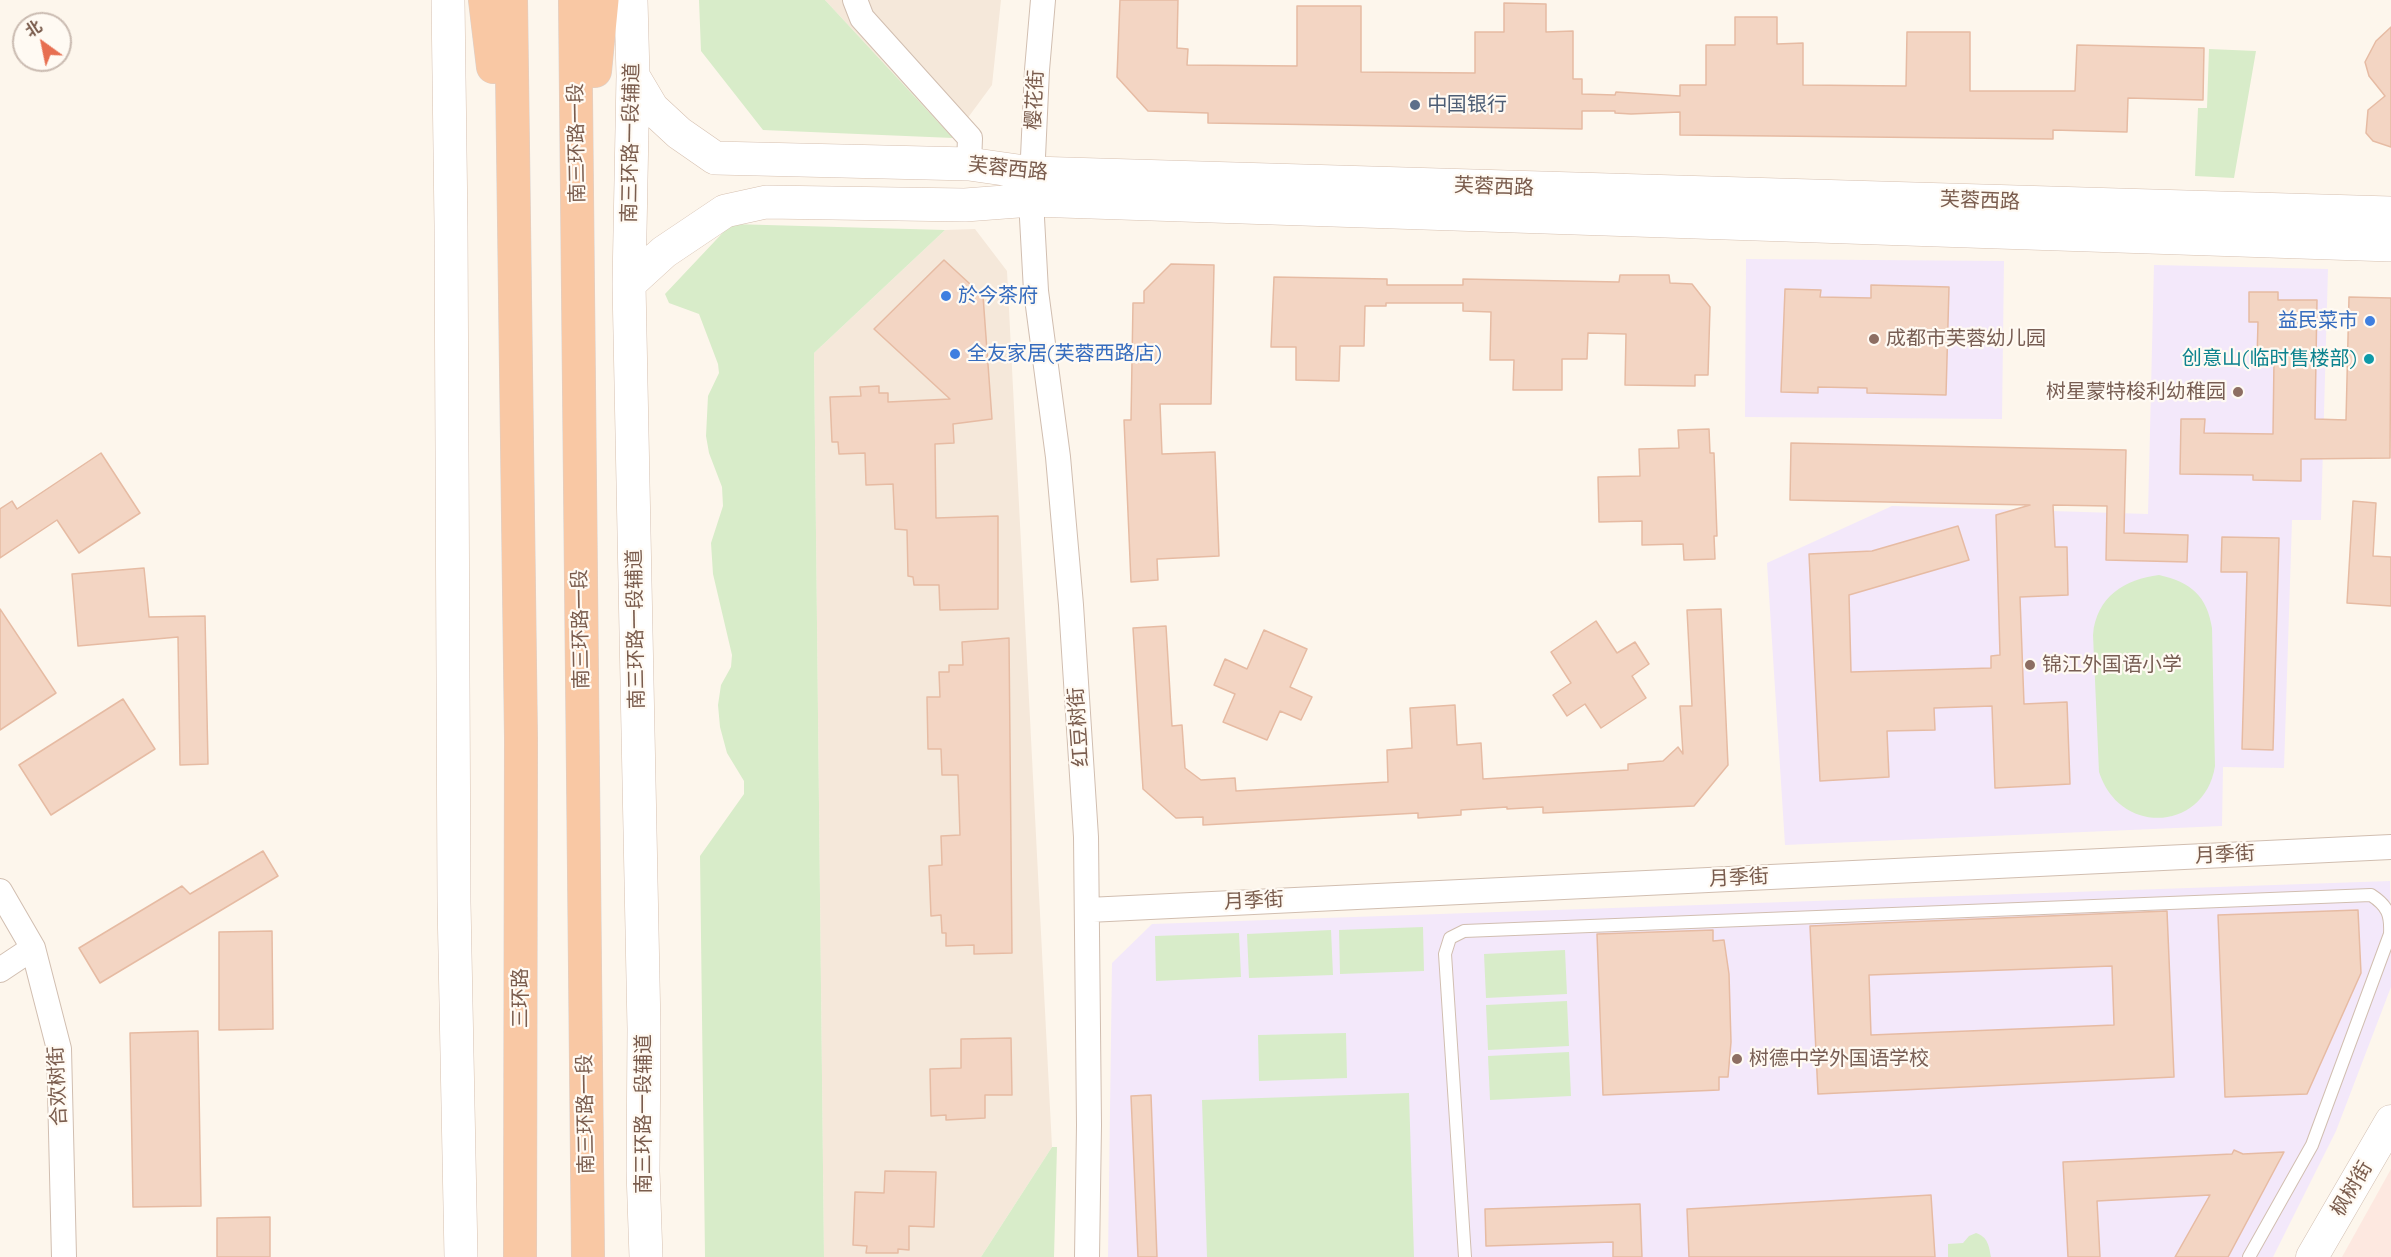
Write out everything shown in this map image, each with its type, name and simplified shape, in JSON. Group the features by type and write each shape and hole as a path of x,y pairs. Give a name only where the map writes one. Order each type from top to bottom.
{"highway":[{"path":"466,0 500,119"},
{"path":"485,0 514,244"},
{"path":"511,0 514,244"},
{"name":"南三环路一段","path":"575,0 588,1257"},
{"path":"578,276 602,0"},
{"name":"三环路","path":"514,244 521,738 520,1257"}],"main road":[{"path":"448,0 454,902 461,1257"},
{"name":"南三环路一段辅道","path":"631,0 633,76 629,284 644,1029 643,1171 646,1257"},
{"name":"芙蓉西路","path":"633,76 652,108 679,133 715,158 969,164 1031,186 2391,245"},
{"name":"芙蓉西路","path":"629,284 664,252 725,211 735,208 766,202 965,205 1031,186 2391,213"}],"street":[{"path":"855,0 862,18 970,138 969,164"},
{"name":"樱花街","path":"1031,186 1043,0"},
{"name":"红豆树街","path":"1031,186 1036,291 1058,457 1070,594 1086,837 1089,1125 1087,1257"},
{"name":"月季街","path":"1088,910 2391,847"},
{"name":"合欢树街","path":"0,891 33,948 59,1049 64,1257"},
{"path":"0,970 33,948"},
{"name":"枫树街","path":"2312,1257 2391,1121"}],"lane":[{"path":"1465,1257 1445,954 1450,938 1464,931 2371,895 2381,901 2391,919 2390,934 2312,1145 2249,1257"}],"shaded area":[{"path":"825,0 1001,0 992,85 953,138"},
{"path":"975,229 1007,271 1052,1147 981,1257 824,1257 814,353 945,230"},
{"name":"成都市芙蓉幼儿园","path":"1746,259 2004,261 2002,419 1745,417"},
{"name":"锦江外国语小学","path":"2154,265 2328,269 2321,520 2292,520 2284,768 2223,767 2222,826 1785,845 1767,563 1892,506 2148,514"},
{"name":"树德中学外国语学校","path":"2390,881 2391,987 2336,1131 2273,1257 1108,1257 1112,963 1152,924"},
{"path":"2391,1169 2391,1257 2342,1257"}],"green space":[{"path":"699,0 825,0 953,138 763,130 701,51"},
{"path":"2209,49 2256,51 2234,178 2195,176 2198,108 2207,108"},
{"path":"731,224 945,230 814,353 824,1257 705,1257 700,856 744,794 744,781 727,753 720,727 718,705 721,685 731,667 732,655 713,574 711,543 723,506 722,487 709,453 706,436 708,396 719,373 718,364 699,314 669,303 665,294"},
{"path":"2159,575 2189,586 2201,599 2210,617 2215,766 2208,788 2196,804 2179,814 2161,818 2142,816 2125,808 2110,793 2099,772 2093,635 2100,610 2114,592 2135,581"},
{"path":"1423,927 1424,971 1340,974 1339,930"},
{"path":"1331,930 1333,975 1249,978 1247,934"},
{"path":"1239,933 1241,977 1156,981 1155,936"},
{"path":"1565,950 1567,994 1486,998 1484,954"},
{"path":"1567,1001 1569,1046 1488,1050 1486,1005"},
{"path":"1346,1033 1347,1078 1259,1081 1258,1035"},
{"path":"1569,1052 1571,1096 1490,1100 1488,1056"},
{"path":"1409,1093 1414,1257 1207,1257 1202,1100"},
{"path":"1052,1147 1057,1147 1054,1257 981,1257"},
{"path":"1976,1233 1985,1239 1991,1257 1948,1257 1948,1244 1963,1243 1969,1236"}],"building":[{"path":"1120,0 1178,0 1177,48 1188,49 1187,65 1297,66 1297,6 1361,6 1361,72 1475,73 1475,32 1504,32 1504,3 1546,4 1546,32 1573,31 1573,79 1582,79 1582,94 1615,95 1616,92 1680,96 1680,85 1706,85 1706,45 1735,45 1735,17 1777,17 1777,44 1803,43 1803,85 1906,86 1907,32 1970,32 1970,91 2075,91 2077,45 2204,48 2203,100 2128,98 2127,132 2053,130 2053,139 1680,135 1680,112 1631,114 1615,113 1615,111 1582,111 1582,129 1208,123 1208,113 1148,111 1117,77"},
{"path":"2391,27 2391,147 2373,141 2366,133 2368,110 2385,96 2369,76 2365,62 2376,41"},
{"path":"944,260 983,296 992,419 953,424 954,443 935,444 936,518 998,516 998,609 940,610 939,585 914,585 913,577 908,576 907,530 895,529 893,484 866,485 865,453 839,454 838,442 832,442 830,397 861,396 860,387 879,386 879,393 888,393 888,402 950,399 874,329"},
{"path":"1171,264 1214,265 1211,404 1160,404 1162,454 1215,452 1219,556 1157,559 1158,580 1131,582 1124,420 1131,420 1133,303 1144,303 1144,291"},
{"path":"1620,275 1669,275 1670,283 1692,284 1710,307 1708,375 1695,375 1695,386 1625,385 1626,334 1588,333 1587,359 1562,359 1562,390 1513,390 1514,360 1490,360 1491,312 1463,311 1463,303 1386,303 1386,306 1365,306 1364,346 1340,346 1339,381 1296,380 1296,347 1271,347 1274,277 1387,279 1387,285 1463,285 1463,279 1619,282"},
{"path":"1871,285 1949,287 1946,395 1867,393 1867,388 1818,387 1818,393 1781,392 1785,289 1821,290 1820,297 1871,298"},
{"path":"2249,292 2278,292 2278,300 2317,300 2315,419 2346,420 2349,297 2391,298 2390,458 2301,459 2301,481 2253,480 2253,475 2180,474 2181,419 2205,419 2204,433 2273,434 2274,360 2257,360 2258,322 2249,322"},
{"path":"1709,429 1710,453 1714,453 1717,536 1714,536 1715,559 1684,560 1683,544 1642,545 1642,521 1599,522 1598,477 1640,476 1639,449 1679,448 1678,430"},
{"path":"1791,443 2126,450 2124,533 2188,535 2187,562 2106,560 2107,506 2053,505 2055,547 2067,547 2068,595 2020,597 2024,704 2067,702 2070,784 1995,788 1992,706 1934,708 1935,730 1887,731 1889,777 1820,781 1809,554 1872,551 1958,526 1969,560 1849,595 1851,672 1991,668 1991,656 2000,655 1996,515 2030,505 1790,500"},
{"path":"101,453 140,513 79,553 57,520 0,558 0,509 12,501 17,509"},
{"path":"2353,501 2376,503 2373,556 2391,557 2391,606 2347,603"},
{"path":"2222,537 2279,538 2273,750 2242,749 2247,572 2221,572"},
{"path":"144,568 149,617 205,616 208,764 180,765 178,637 78,646 72,574"},
{"path":"0,609 56,693 0,730"},
{"path":"1721,609 1728,765 1694,806 1543,813 1543,807 1507,809 1507,807 1461,810 1461,815 1418,818 1418,813 1203,825 1203,817 1176,818 1143,789 1133,628 1166,626 1172,726 1182,725 1185,768 1201,780 1235,778 1236,791 1388,782 1387,750 1412,748 1410,708 1455,705 1457,745 1481,743 1483,779 1628,770 1628,764 1663,761 1678,747 1683,754 1680,706 1692,706 1687,610"},
{"path":"1596,621 1617,653 1635,642 1649,664 1632,676 1646,698 1601,728 1585,704 1567,716 1553,695 1571,683 1551,652"},
{"path":"1264,630 1307,649 1290,687 1312,697 1301,720 1280,711 1267,740 1223,722 1235,694 1214,685 1225,659 1247,669"},
{"path":"1009,638 1012,953 974,954 974,945 946,946 946,933 942,933 941,915 931,916 929,866 942,865 941,836 960,835 958,775 942,775 941,749 928,749 927,697 940,697 939,672 949,672 949,665 963,665 962,642"},
{"path":"123,699 155,749 51,815 19,765"},
{"path":"263,851 278,876 100,983 79,948 182,886 190,894"},
{"path":"2358,910 2361,973 2307,1094 2225,1097 2218,915"},
{"path":"2167,911 2174,1077 1818,1094 1810,926","holes":["2112,966 2114,1025 1871,1035 1869,975"]},
{"path":"1713,930 1713,941 1724,940 1729,974 1731,1042 1728,1077 1719,1077 1719,1090 1603,1095 1597,934"},
{"path":"272,931 273,1029 219,1030 219,932"},
{"path":"198,1031 201,1206 133,1207 130,1033"},
{"path":"1011,1038 1012,1095 985,1095 985,1118 946,1120 946,1115 931,1116 930,1069 961,1068 961,1039"},
{"path":"1151,1095 1157,1257 1138,1257 1131,1096"},
{"path":"2234,1150 2243,1154 2284,1152 2228,1257 2175,1257 2210,1195 2097,1201 2100,1257 2068,1257 2063,1162 2232,1154"},
{"path":"885,1171 936,1172 934,1227 909,1226 909,1250 898,1249 898,1253 866,1253 867,1246 853,1245 855,1192 884,1193"},
{"path":"1931,1195 1935,1257 1689,1257 1687,1209"},
{"path":"1640,1204 1642,1257 1613,1257 1613,1242 1486,1246 1485,1209"},
{"path":"270,1217 270,1257 217,1257 217,1218"}],"place":[{"name":"中国银行","path":"1415,105"},
{"name":"於今茶府","path":"946,296"},
{"name":"益民菜市","path":"2370,321"},
{"name":"成都市芙蓉幼儿园","path":"1874,339"},
{"name":"全友家居(芙蓉西路店)","path":"955,354"},
{"name":"创意山(临时售楼部)","path":"2369,359"},
{"name":"树星蒙特梭利幼稚园","path":"2238,392"},
{"name":"锦江外国语小学","path":"2030,665"},
{"name":"树德中学外国语学校","path":"1737,1059"}]}
